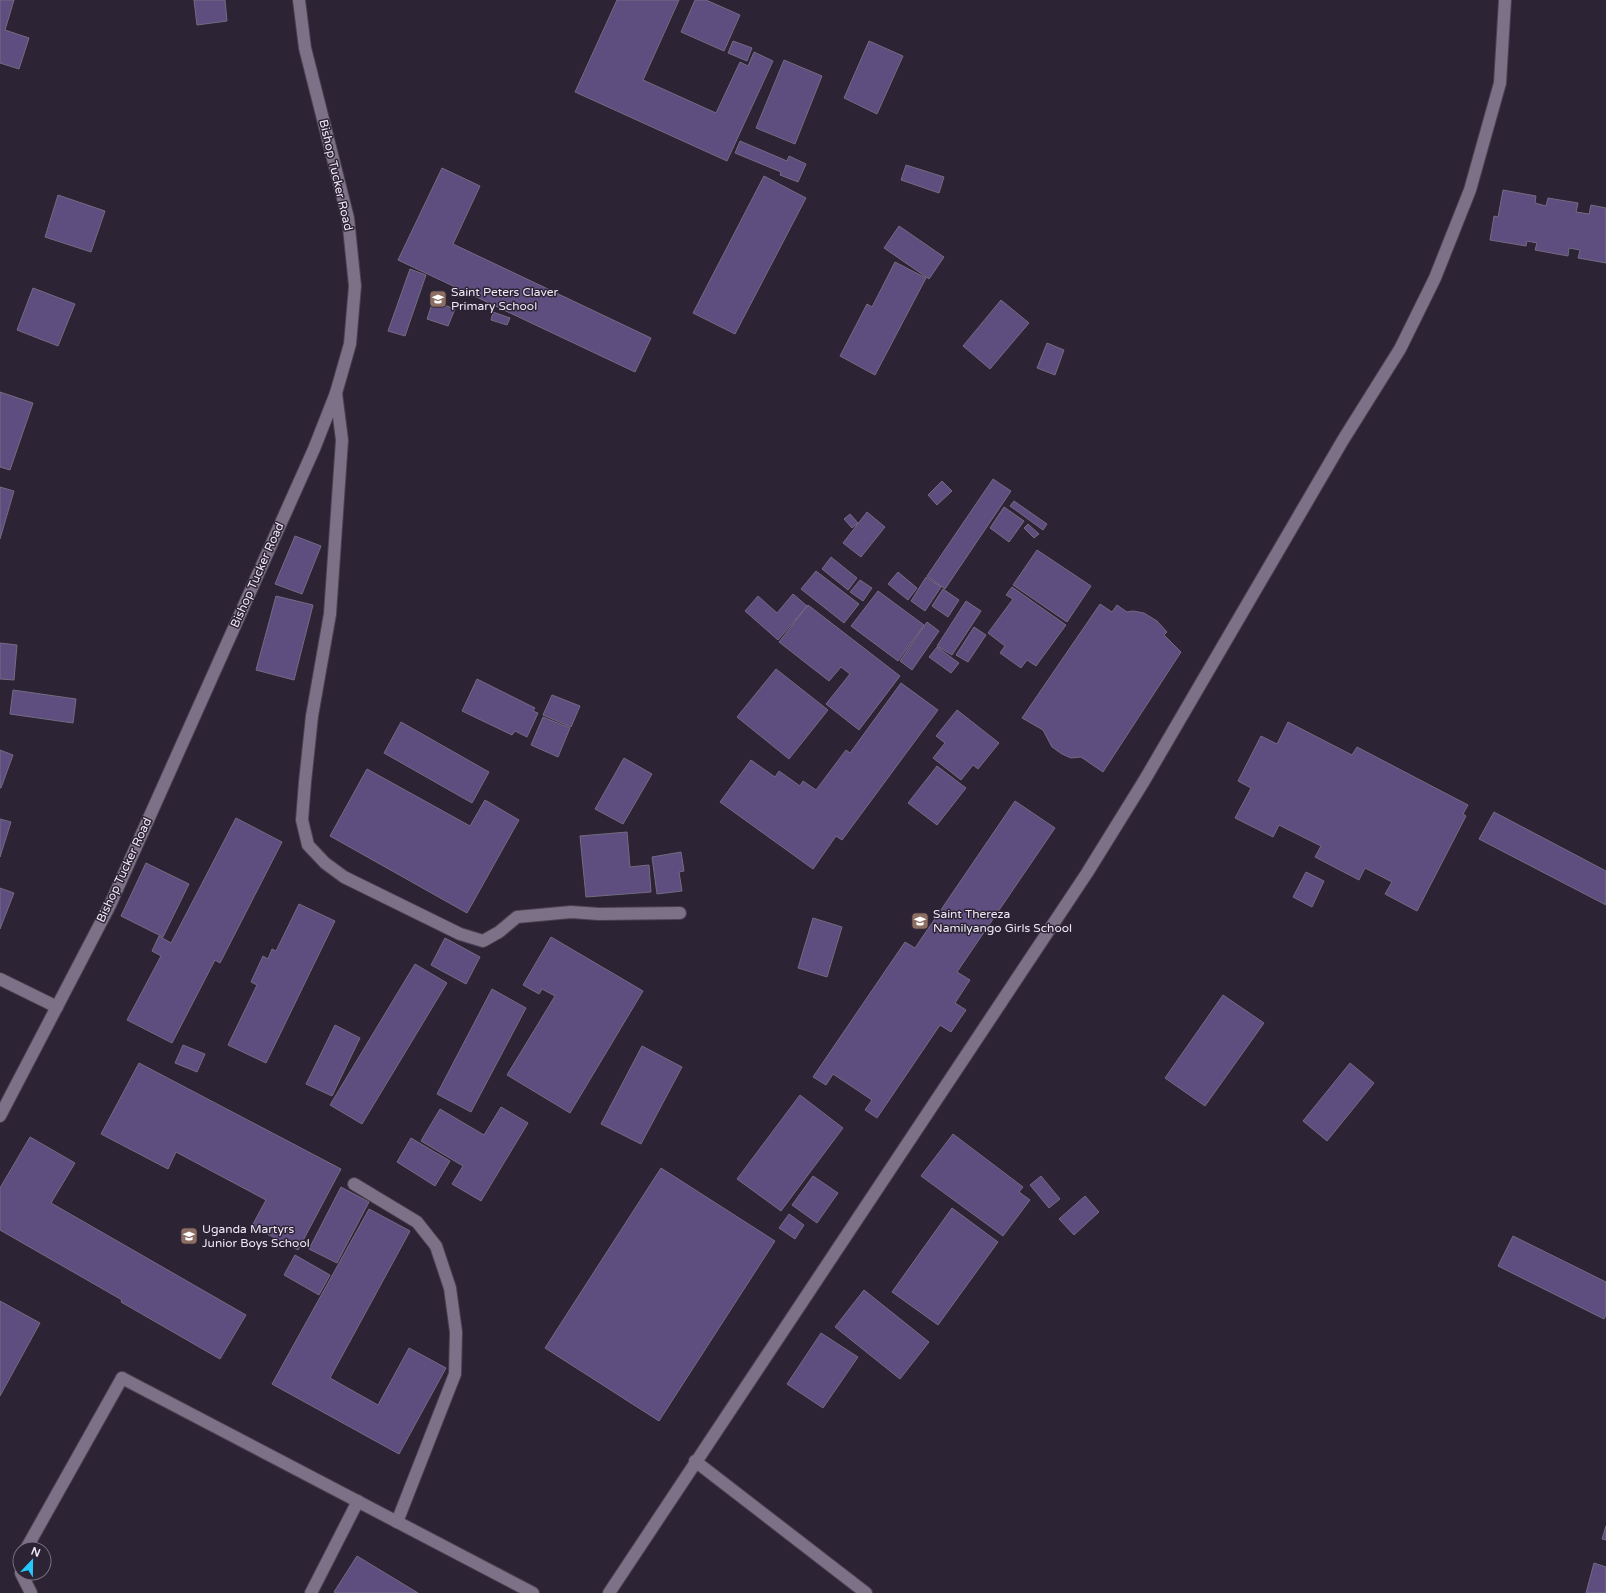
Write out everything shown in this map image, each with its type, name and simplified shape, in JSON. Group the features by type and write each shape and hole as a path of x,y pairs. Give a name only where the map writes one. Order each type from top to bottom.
{"street":[{"name":"Bishop Tucker Road","path":"0,1116 110,905 314,449 336,394 350,344 355,278 348,218 305,48 299,0"},
{"path":"608,1593 1087,873 1144,781 1343,440 1400,349 1435,278 1470,190 1500,83 1505,0"},
{"path":"336,394 342,440 330,614 312,716 305,782 302,820 308,844 326,863 344,877 460,934 483,941 499,932 517,917 571,912 599,914 680,913"},
{"path":"0,979 57,1007"},
{"path":"354,1184 417,1222 436,1246 450,1288 456,1332 455,1374 397,1522"},
{"path":"30,1541 122,1378 533,1593"},
{"path":"695,1461 866,1593"},
{"path":"310,1593 358,1501"},
{"path":"25,1581 31,1593"}],"building":[{"path":"0,0 14,0 5,30 29,38 19,69 0,63"},
{"path":"194,0 225,0 227,21 197,25"},
{"path":"617,0 679,0 643,80 716,113 740,62 748,66 754,52 773,61 727,161 575,92"},
{"path":"695,0 706,0 740,15 724,51 681,32"},
{"path":"733,41 752,48 747,61 728,53"},
{"path":"869,41 903,56 877,114 844,98"},
{"path":"784,60 822,76 795,144 756,128"},
{"path":"740,141 787,161 789,156 806,164 798,182 780,175 781,172 735,153"},
{"path":"906,165 944,177 939,193 901,180"},
{"path":"442,168 480,186 453,244 651,338 635,372 398,260"},
{"path":"764,176 806,198 735,334 693,313"},
{"path":"1503,190 1536,196 1535,203 1546,206 1548,198 1578,203 1576,212 1589,214 1591,205 1606,208 1606,263 1578,258 1580,250 1569,248 1568,256 1535,250 1537,243 1527,241 1526,246 1490,240 1494,216 1498,217"},
{"path":"58,195 105,211 91,252 45,237"},
{"path":"899,226 944,257 929,279 884,248"},
{"path":"895,262 926,278 875,375 840,356 867,304 872,307"},
{"path":"410,269 426,275 405,336 388,331"},
{"path":"33,288 75,304 58,346 17,330"},
{"path":"1001,300 1029,323 990,369 963,346"},
{"path":"433,301 455,309 448,326 427,319"},
{"path":"493,312 510,318 507,325 491,320"},
{"path":"1047,343 1064,350 1055,375 1037,368"},
{"path":"0,392 33,403 10,470 0,467"},
{"path":"993,479 1011,491 945,589 927,576"},
{"path":"942,481 952,491 937,505 928,495"},
{"path":"0,487 14,491 0,539"},
{"path":"1014,501 1047,524 1043,530 1010,506"},
{"path":"1004,507 1024,521 1009,542 990,528"},
{"path":"867,512 885,527 861,557 843,543"},
{"path":"850,514 858,523 852,528 844,519"},
{"path":"1028,524 1039,534 1034,538 1024,528"},
{"path":"295,536 321,546 302,594 275,584"},
{"path":"1037,550 1091,586 1067,622 1013,585"},
{"path":"831,557 857,578 848,590 822,569"},
{"path":"816,571 859,604 844,623 801,589"},
{"path":"898,572 917,588 908,600 888,584"},
{"path":"926,577 941,587 925,611 911,601"},
{"path":"860,580 872,588 863,601 850,592"},
{"path":"1012,587 1066,625 1036,666 1027,660 1021,668 1000,653 1005,646 988,633 1013,599 1006,595"},
{"path":"943,589 959,600 948,617 932,606"},
{"path":"878,591 924,625 898,661 851,626"},
{"path":"793,594 807,606 778,640 745,611 758,596 777,613"},
{"path":"276,596 313,605 294,680 256,670"},
{"path":"966,601 981,611 952,655 937,646"},
{"path":"1100,604 1112,612 1117,605 1127,612 1133,611 1144,613 1157,621 1167,632 1164,635 1181,652 1103,772 1081,757 1071,758 1062,754 1052,747 1043,730 1022,718"},
{"path":"808,605 900,676 859,730 826,704 850,674 841,667 829,681 779,642"},
{"path":"927,622 939,631 912,670 900,661"},
{"path":"974,627 986,635 968,662 956,655"},
{"path":"0,643 17,645 14,680 0,679"},
{"path":"937,647 959,663 951,673 929,657"},
{"path":"776,669 828,710 789,759 737,717"},
{"path":"477,679 535,708 533,711 538,713 527,737 515,731 512,735 462,711"},
{"path":"901,683 938,710 842,840 836,836 813,869 720,802 751,760 775,777 779,771 800,786 803,781 816,790 846,750 850,753"},
{"path":"13,690 76,699 73,723 10,714"},
{"path":"552,695 580,706 571,727 543,715"},
{"path":"957,710 999,743 978,769 973,765 961,780 933,758 945,743 936,736"},
{"path":"543,717 570,728 558,757 531,745"},
{"path":"401,722 489,772 472,803 384,753"},
{"path":"1288,722 1352,755 1357,747 1468,805 1463,814 1466,816 1417,911 1385,894 1392,882 1365,868 1359,880 1315,857 1321,846 1279,825 1273,837 1235,818 1251,788 1238,781 1261,736 1277,744"},
{"path":"0,750 13,755 1,788 0,788"},
{"path":"624,758 652,774 623,824 595,809"},
{"path":"937,766 966,788 937,825 908,803"},
{"path":"367,769 470,826 485,800 519,820 467,913 330,836"},
{"path":"1015,801 1055,828 957,972 970,980 955,1003 966,1010 951,1032 940,1025 877,1118 865,1110 872,1100 833,1074 826,1085 813,1077 905,942 915,948"},
{"path":"1494,812 1606,871 1606,905 1479,839"},
{"path":"236,818 282,842 220,963 215,960 172,1043 127,1020 161,956 152,951 159,936 171,943"},
{"path":"0,819 11,822 0,857"},
{"path":"627,832 630,867 649,865 651,892 586,897 580,836"},
{"path":"681,852 684,871 679,872 682,891 657,894 652,857"},
{"path":"146,863 189,884 163,937 121,916"},
{"path":"1306,872 1324,881 1312,907 1293,897"},
{"path":"0,888 14,893 0,929"},
{"path":"299,904 335,921 266,1063 228,1045 257,985 251,982 263,956 268,959 272,949 276,951"},
{"path":"813,918 842,927 827,977 798,968"},
{"path":"551,937 643,991 570,1113 507,1075 555,996 542,989 539,994 523,985"},
{"path":"445,938 480,957 466,984 431,965"},
{"path":"415,964 447,983 362,1124 330,1105"},
{"path":"492,989 526,1008 471,1112 437,1094"},
{"path":"1223,995 1264,1023 1205,1106 1165,1078"},
{"path":"335,1025 360,1038 332,1096 306,1084"},
{"path":"183,1045 205,1054 197,1072 175,1063"},
{"path":"642,1046 682,1067 641,1144 601,1124"},
{"path":"139,1063 341,1169 298,1250 252,1226 266,1200 176,1152 168,1169 101,1134"},
{"path":"1350,1063 1374,1083 1327,1141 1303,1121"},
{"path":"800,1095 843,1128 781,1211 737,1179"},
{"path":"501,1107 528,1123 481,1201 452,1184 463,1166 421,1141 440,1109 484,1135"},
{"path":"953,1134 1023,1187 1019,1192 1030,1200 1003,1236 921,1176"},
{"path":"30,1137 75,1163 51,1203 246,1315 220,1359 121,1302 122,1300 0,1230 0,1188"},
{"path":"411,1138 450,1161 435,1186 397,1162"},
{"path":"661,1168 775,1241 659,1421 545,1348"},
{"path":"813,1176 838,1193 817,1223 792,1205"},
{"path":"1041,1176 1060,1199 1049,1208 1030,1185"},
{"path":"341,1187 369,1202 337,1263 309,1249"},
{"path":"1085,1196 1099,1212 1074,1235 1059,1219"},
{"path":"952,1208 998,1242 938,1325 892,1292"},
{"path":"369,1209 410,1231 330,1378 378,1405 409,1348 446,1368 399,1454 272,1384"},
{"path":"789,1214 804,1225 795,1239 779,1228"},
{"path":"1513,1236 1606,1282 1606,1315 1604,1319 1498,1266"},
{"path":"295,1255 330,1275 319,1295 284,1275"},
{"path":"864,1290 929,1342 900,1379 835,1327"},
{"path":"0,1301 40,1323 0,1396"},
{"path":"821,1333 858,1357 823,1408 787,1384"},
{"path":"1606,1526 1606,1540 1602,1539"},
{"path":"357,1556 418,1593 335,1593 334,1592"},
{"path":"1594,1563 1606,1567 1606,1593 1586,1593"}],"place":[{"name":"Saint Peters Claver Primary School","path":"438,299"},
{"name":"Saint Thereza Namilyango Girls School","path":"920,921"},
{"name":"Uganda Martyrs Junior Boys School","path":"189,1236"}]}
